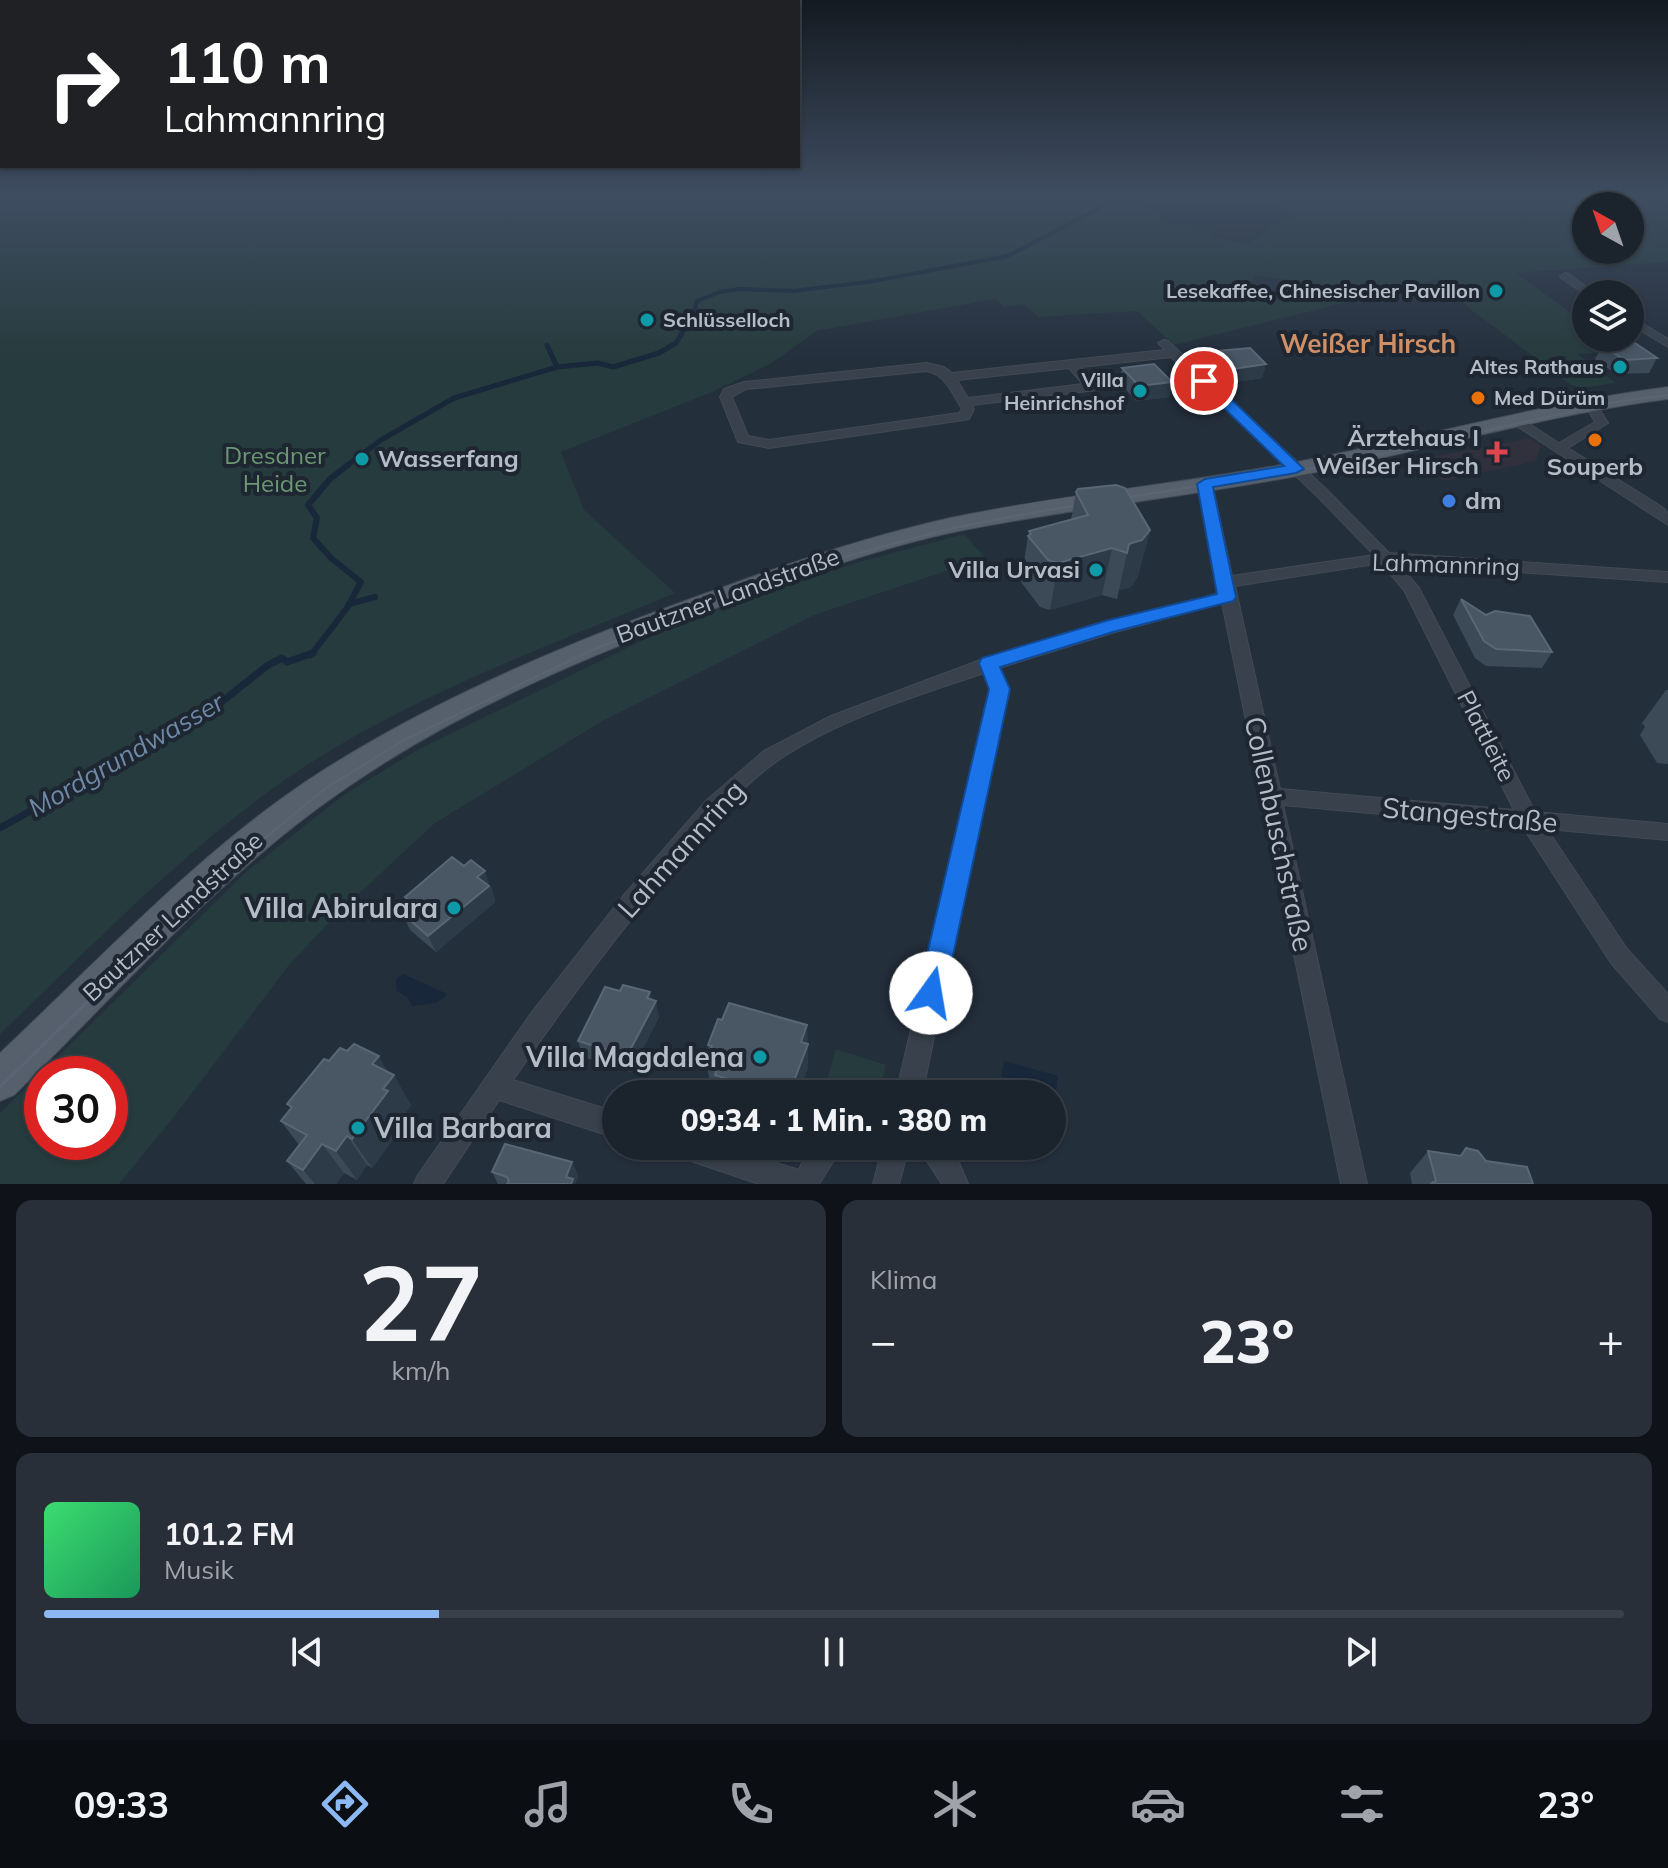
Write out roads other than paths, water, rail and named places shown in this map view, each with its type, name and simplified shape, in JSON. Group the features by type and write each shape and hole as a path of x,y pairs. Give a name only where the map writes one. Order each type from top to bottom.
{"main road":[{"name":"Bautzner Landstraße","path":"0,1081 191,896 277,820 368,758 480,698 688,607 850,552 952,525 1296,469 1632,396 1668,393"}],"street":[{"path":"1565,276 1572,281"},
{"path":"1644,328 1668,344"},
{"name":"Plattleite","path":"1072,364 1169,348 1386,558 1411,588 1530,821 1619,956 1668,1011"},
{"path":"949,377 1072,364 1092,387 967,402"},
{"path":"927,367 940,370 949,377 967,402 967,413 956,418 758,444 743,439 739,434 726,397 728,392 744,386 927,367"},
{"path":"1559,448 1602,423 1591,405"},
{"path":"1515,421 1657,510 1668,521"},
{"name":"Collenbuschstraße","path":"1205,484 1354,1184"},
{"name":"Lahmannring","path":"427,1184 571,976 640,890 735,785 772,755 818,730 989,663 1226,589 1386,558 1668,577"},
{"path":"912,1080 999,689 989,663"},
{"name":"Stangestraße","path":"1272,796 1668,832"},
{"path":"494,1086 602,1121"},
{"path":"727,1160 804,1184 818,1160"},
{"path":"886,1184 892,1160"},
{"path":"942,1160 955,1184"}],"waterway":[{"name":"Mordgrundwasser","path":"692,316 697,301 720,292 740,289 793,291 874,281 1008,256 1019,250"},
{"name":"Mordgrundwasser","path":"557,367 598,363 613,367 659,353 676,343 692,316"},
{"path":"547,345 557,367"},
{"name":"Mordgrundwasser","path":"345,467 381,440 454,398 557,367"},
{"name":"Mordgrundwasser","path":"348,465 330,479 308,505 317,518 313,538 331,558 361,582 349,604"},
{"path":"349,604 375,597"},
{"name":"Mordgrundwasser","path":"312,653 349,604"},
{"name":"Mordgrundwasser","path":"0,828 214,708 268,665 282,658 287,662 312,653"}],"tram line":[{"path":"200,891 326,788 404,740 590,651 741,591 844,557 949,529 1337,464 1615,402 1668,395"},
{"path":"0,1087 203,889"}],"place":[{"name":"Lesekaffee, Chinesischer Pavillon","path":"1496,291"},
{"name":"Schlüsselloch","path":"647,320"},
{"name":"Altes Rathaus","path":"1620,367"},
{"name":"Villa Heinrichshof","path":"1140,391"},
{"name":"Med Dürüm","path":"1478,398"},
{"name":"Souperb","path":"1595,440"},
{"name":"Ärztehaus I Weißer Hirsch","path":"1497,452"},
{"name":"Wasserfang","path":"362,459"},
{"name":"dm","path":"1449,501"},
{"name":"Villa Urvasi","path":"1096,570"},
{"name":"Villa Abirulara","path":"454,908"},
{"name":"Villa Magdalena","path":"760,1057"},
{"name":"Villa Barbara","path":"358,1128"}],"district":[{"name":"Weißer Hirsch","path":"1368,344"}],"park label":[{"name":"Dresdner Heide","path":"275,470"}]}
